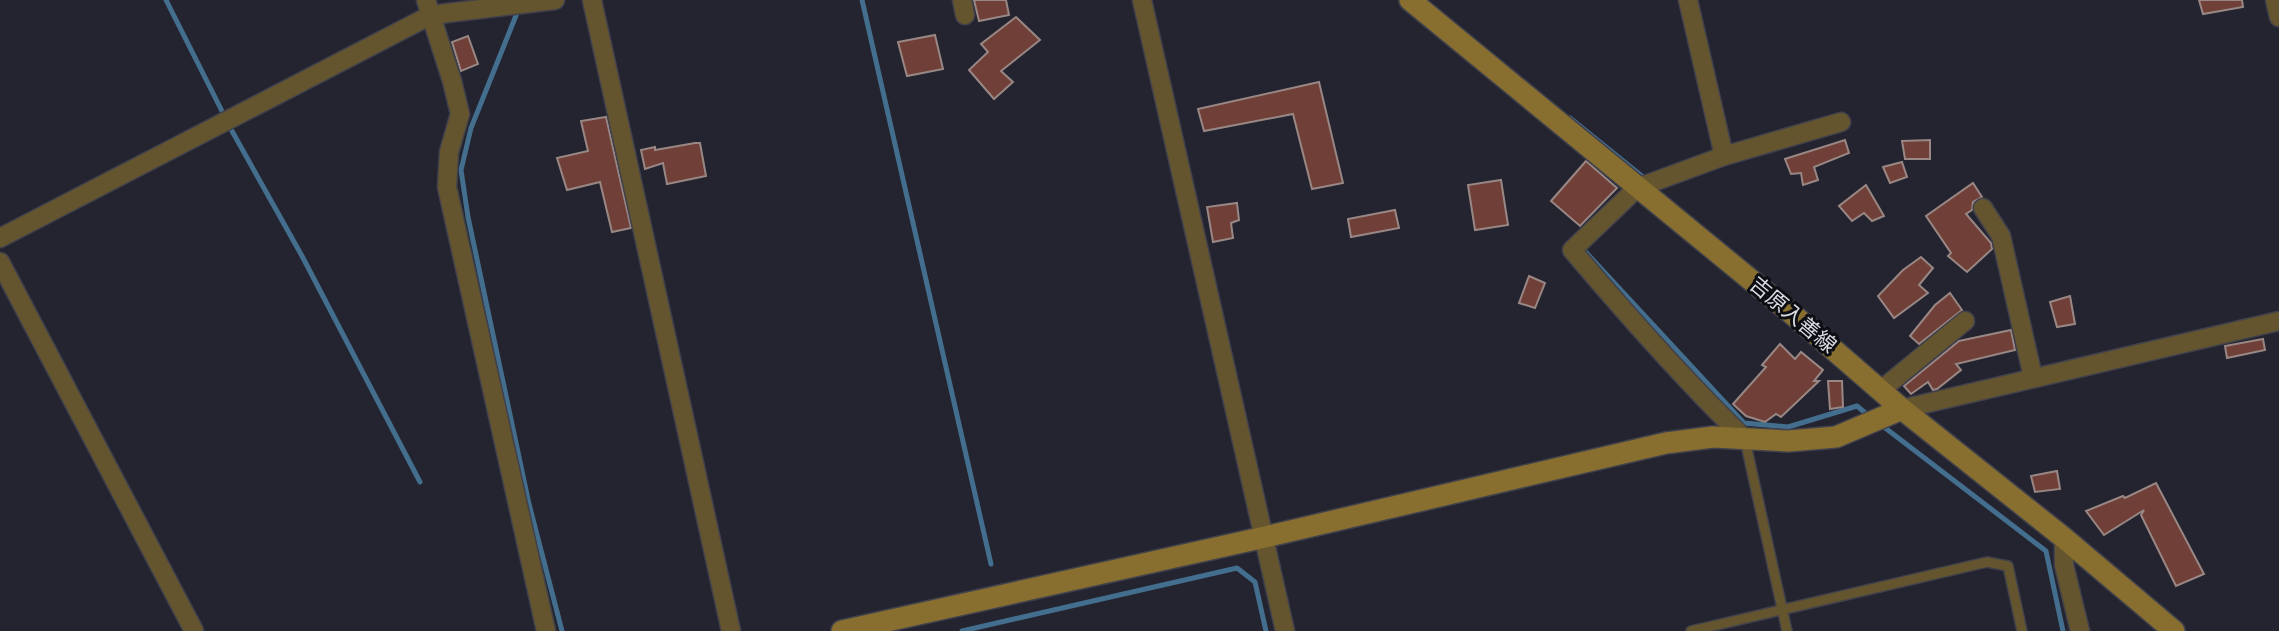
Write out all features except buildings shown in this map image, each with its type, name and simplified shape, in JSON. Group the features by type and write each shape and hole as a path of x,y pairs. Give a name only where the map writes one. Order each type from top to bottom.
{"street":[{"path":"592,0 731,631"},
{"path":"1142,0 1285,631"},
{"name":"吉原入善線","path":"1410,0 2174,631"},
{"path":"1688,0 1724,156"},
{"path":"0,239 429,8 546,1"},
{"path":"429,8 460,114 449,152 447,187 546,631"},
{"path":"1745,439 1641,331 1572,250 1637,188 1724,156 1841,122"},
{"path":"1983,208 2001,236 2033,377"},
{"path":"0,262 194,631"},
{"path":"1881,390 1965,321"},
{"path":"842,631 1265,537 1666,443 1713,437 1789,441 1836,437 1902,409 2279,321"},
{"path":"2064,538 2064,565 2080,631"}],"lane":[{"path":"1745,439 1787,631"},
{"path":"1691,631 1987,562 2008,566 2022,631"}],"waterway":[{"path":"166,0 232,131 302,256 420,482"},
{"path":"862,0 991,564"},
{"path":"519,8 471,128 461,170 468,217 529,504 562,631"},
{"path":"1570,118 1643,177 1640,180"},
{"path":"1581,247 1744,423 1788,427 1857,406 1869,416"},
{"path":"1880,424 2046,551 2063,631"},
{"path":"962,631 1237,568 1255,582 1266,631"}]}
